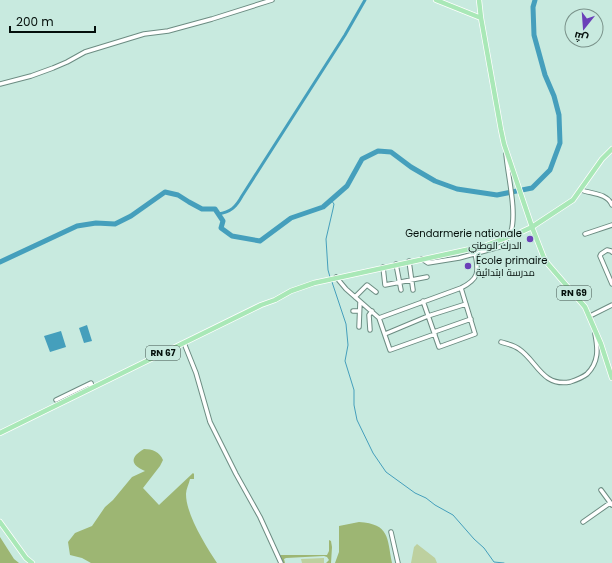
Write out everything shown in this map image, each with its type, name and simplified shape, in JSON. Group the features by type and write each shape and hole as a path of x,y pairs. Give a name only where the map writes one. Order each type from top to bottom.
{"main road":[{"path":"436,0 481,18"},
{"name":"RN 69","path":"479,0 498,116 506,149 532,227 544,258 556,274 581,301 590,316 612,378"},
{"name":"RN 67","path":"0,433 261,305 305,286 333,278 409,261 484,246 506,239 532,227 573,200 582,190 602,159 612,149"},
{"path":"0,522 26,558 32,563"},
{"path":"0,526 16,549 29,563"}],"street":[{"path":"0,84 31,76 67,62 85,52 100,47 144,34 168,31 212,19 272,0"},
{"path":"506,149 513,207 513,223 511,232"},
{"path":"582,190 605,196 609,199 612,205"},
{"path":"585,234 612,226"},
{"path":"422,259 428,264 459,258 503,246 506,244 506,239"},
{"path":"612,252 607,250 600,256 612,284"},
{"path":"379,318 470,284 478,273 474,253"},
{"path":"409,261 413,290"},
{"path":"396,264 401,290"},
{"path":"383,267 385,285 427,277"},
{"path":"333,278 379,318 390,350 471,319"},
{"path":"355,297 367,285 376,292"},
{"path":"423,301 439,347 475,334 461,288"},
{"path":"359,327 360,302"},
{"path":"385,334 428,316 466,304"},
{"path":"590,316 612,305"},
{"path":"353,311 360,311"},
{"path":"370,330 369,315 372,311"},
{"path":"502,342 522,351 542,374 548,378 558,382 573,381 583,377 596,360 598,346 593,324"},
{"path":"184,343 196,373 210,422 236,474 260,517 281,563"},
{"path":"56,400 91,383 92,387"},
{"path":"583,522 611,504 600,490"},
{"path":"391,532 398,563"}],"green space":[{"path":"144,449 155,452 160,455 163,460 143,488 159,505 193,473 194,474 194,479 190,479 186,490 189,511 197,530 217,563 91,563 82,558 70,555 68,542 75,533 92,526 105,507 113,500 132,477 145,471 134,464 134,458 136,455"},
{"path":"359,522 369,523 382,529 388,540 392,563 335,563 339,552 339,526"},
{"path":"0,537 14,559 19,563 0,563"},
{"path":"329,540 331,541 332,547 331,563 326,563 329,560 324,556 286,558 284,559 285,563 283,563 280,555 327,555 329,551"},
{"path":"417,544 435,558 437,563 411,563 414,547"},
{"path":"324,558 324,563 302,563 301,559"}],"water":[{"path":"87,325 92,341 84,343 79,328"},
{"path":"61,331 66,347 50,352 44,336"}],"waterway":[{"path":"218,214 230,210 238,203 345,35 365,0"},
{"path":"0,262 77,226 96,223 115,224 131,216 165,192 178,195 202,209 215,209 223,221 221,228 232,236 260,241 291,218 323,207 347,186 362,159 378,151 391,152 411,167 435,181 457,189 497,195 532,188 550,170 560,143 559,115 554,96 545,75 534,35 533,7 535,0"},
{"path":"330,277 328,270 326,239 334,204 331,200"},
{"path":"332,282 346,324 348,345 345,361 354,390 354,405 357,420 373,453 386,472 415,493 453,515 484,548 494,562 504,563"}],"place":[{"name":"Gendarmerie nationale الدرك الوطني","path":"530,239"},
{"name":"École primaire مدرسة ابتدائية","path":"468,266"}]}
